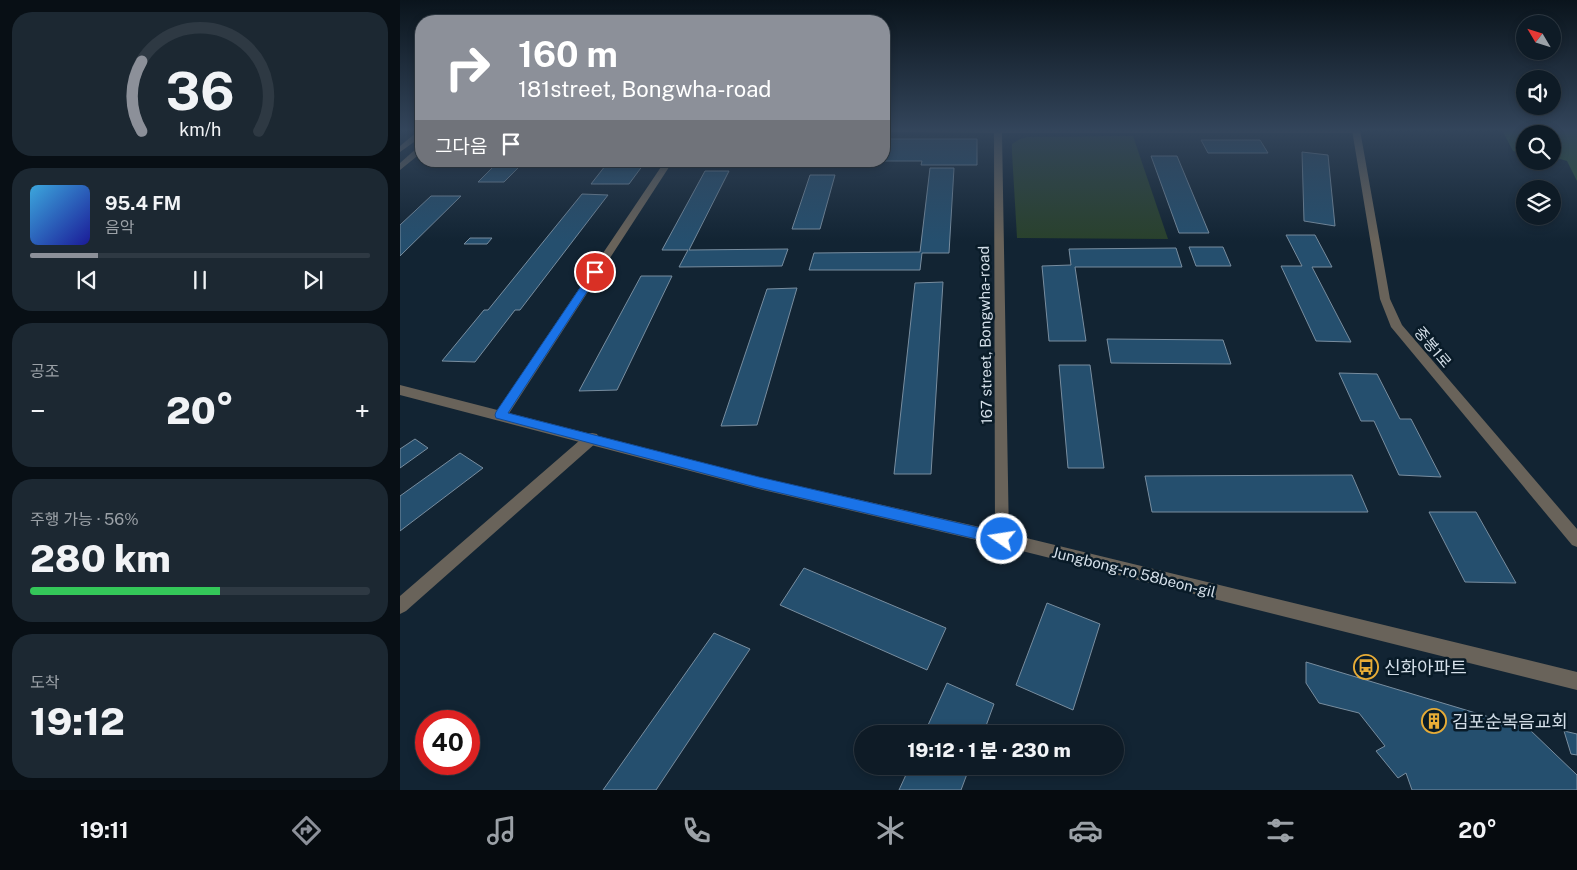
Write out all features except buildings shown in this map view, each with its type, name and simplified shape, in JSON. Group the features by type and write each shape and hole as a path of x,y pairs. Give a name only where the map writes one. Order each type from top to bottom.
{"street":[{"path":"501,415 665,167"},
{"name":"167 street, Bongwha-road","path":"998,167 1002,539"},
{"name":"중봉1로","path":"1362,167 1385,299 1397,327 1577,540"},
{"name":"Jungbong-ro 58beon-gil","path":"400,390 759,482 1002,539 1577,681"},
{"path":"400,606 592,438"}],"green space":[{"path":"1013,167 1143,167 1168,239 1017,238"},
{"path":"1570,167 1577,167 1577,181"}],"place":[{"name":"신화아파트","path":"1366,667"},
{"name":"김포순복음교회","path":"1434,721"}],"route":[{"path":"595,272 501,415 759,482 1002,539"}]}
